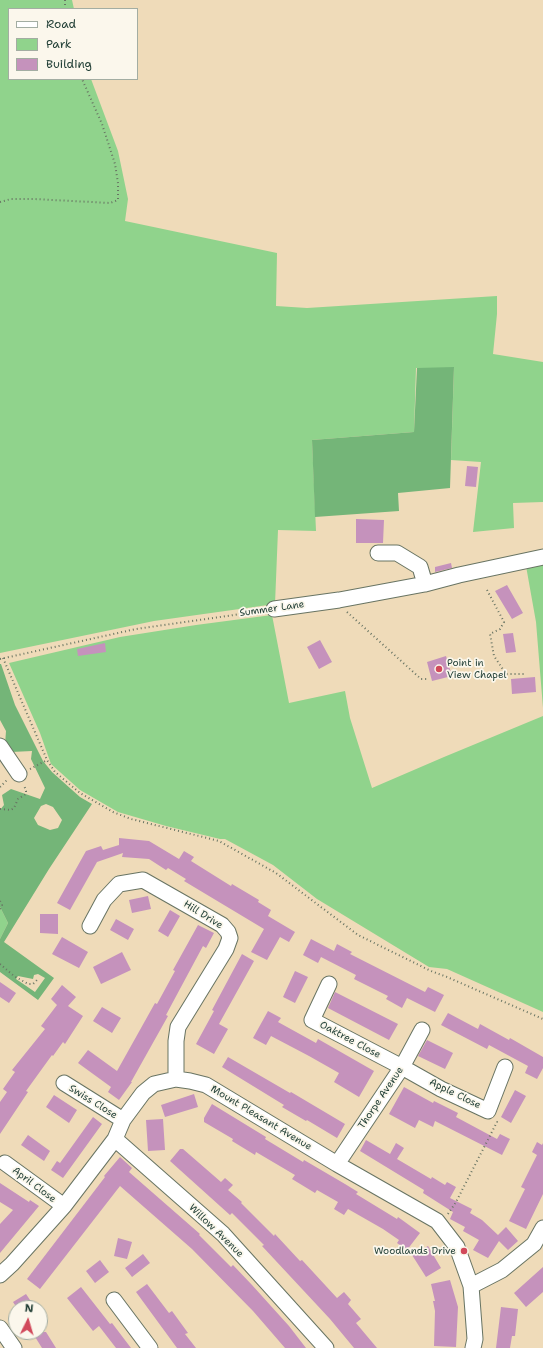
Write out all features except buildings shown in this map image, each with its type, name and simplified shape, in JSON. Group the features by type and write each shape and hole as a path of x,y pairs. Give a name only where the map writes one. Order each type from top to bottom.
{"street":[{"path":"378,553 397,553 420,567 425,584"},
{"name":"Summer Lane","path":"274,609 339,600 425,584 543,557"},
{"path":"0,746 19,774"},
{"name":"Hill Drive","path":"90,926 104,900 119,884 143,880 222,925 228,932 230,938 226,949 178,1027 176,1041 176,1079"},
{"name":"Oaktree Close","path":"329,984 312,1020 402,1067"},
{"name":"Thorpe Avenue","path":"337,1164 402,1067 422,1030"},
{"name":"Apple Close","path":"402,1067 441,1089 488,1110 505,1067"},
{"name":"Mount Pleasant Avenue","path":"0,1276 64,1206 115,1139 123,1120 143,1093 154,1084 176,1079 206,1085 337,1164 437,1221 457,1247 471,1286 475,1339 472,1348"},
{"name":"Swiss Close","path":"64,1083 123,1120"},
{"name":"Willow Avenue","path":"115,1139 223,1234 326,1348"},
{"name":"April Close","path":"5,1163 64,1206"},
{"path":"471,1286 502,1270 529,1249 534,1244 543,1228"},
{"path":"114,1300 150,1348"},
{"path":"0,1328 14,1348"}],"path":[{"path":"0,202 34,199 110,204 118,200 118,183 115,164 102,124 82,80"},
{"path":"487,590 504,622 500,629 490,634 494,656 506,674 524,674"},
{"path":"339,600 341,607 421,679 429,679"},
{"name":"Summer Lane","path":"1,659 136,629 274,609"},
{"path":"1,659 47,760 55,772 67,783 91,800 113,812 147,824 219,841 276,873 358,935 431,971 543,1019"},
{"path":"19,774 47,760"},
{"path":"0,809 11,810 14,808 18,799 24,796"},
{"path":"0,900 2,905 0,909"},
{"path":"0,964 14,976 28,984 33,984 38,979"},
{"path":"440,1225 456,1202 497,1122 488,1110"}],"green space":[{"path":"0,0 72,0 74,8 8,8 8,80 91,80 118,151 128,199 125,221 277,253 276,306 307,308 497,296 497,314 493,354 543,362 543,502 513,503 514,528 473,532 481,462 451,460 454,368 416,368 414,432 312,440 316,531 278,530 275,604 154,621 0,653"},
{"path":"454,367 450,488 398,493 399,511 315,517 312,440 414,432 417,368"},
{"path":"543,562 543,708 536,622 526,566"},
{"path":"272,615 289,703 345,691 350,718 372,788 543,716 543,1012 447,969 429,967 317,899 273,865 225,839 166,826 118,812 80,790 51,764 40,733 9,663 120,637"},
{"path":"1,664 15,705 43,761 52,772 80,797 92,804 49,869 4,942 54,978 38,1000 0,972 0,939 8,923 0,907 0,810 4,805 2,795 11,789 40,799 45,788 31,759 32,751 11,752 5,745 6,731 0,720","holes":["46,804 53,807 62,820 58,828 50,830 38,825 34,818 41,806","38,974 45,978 35,992 16,979 18,976 33,979 34,975"]},
{"path":"0,907 8,923 0,939"}],"place":[{"name":"Point in View Chapel","path":"439,669"},
{"name":"Woodlands Drive","path":"464,1251"}]}
